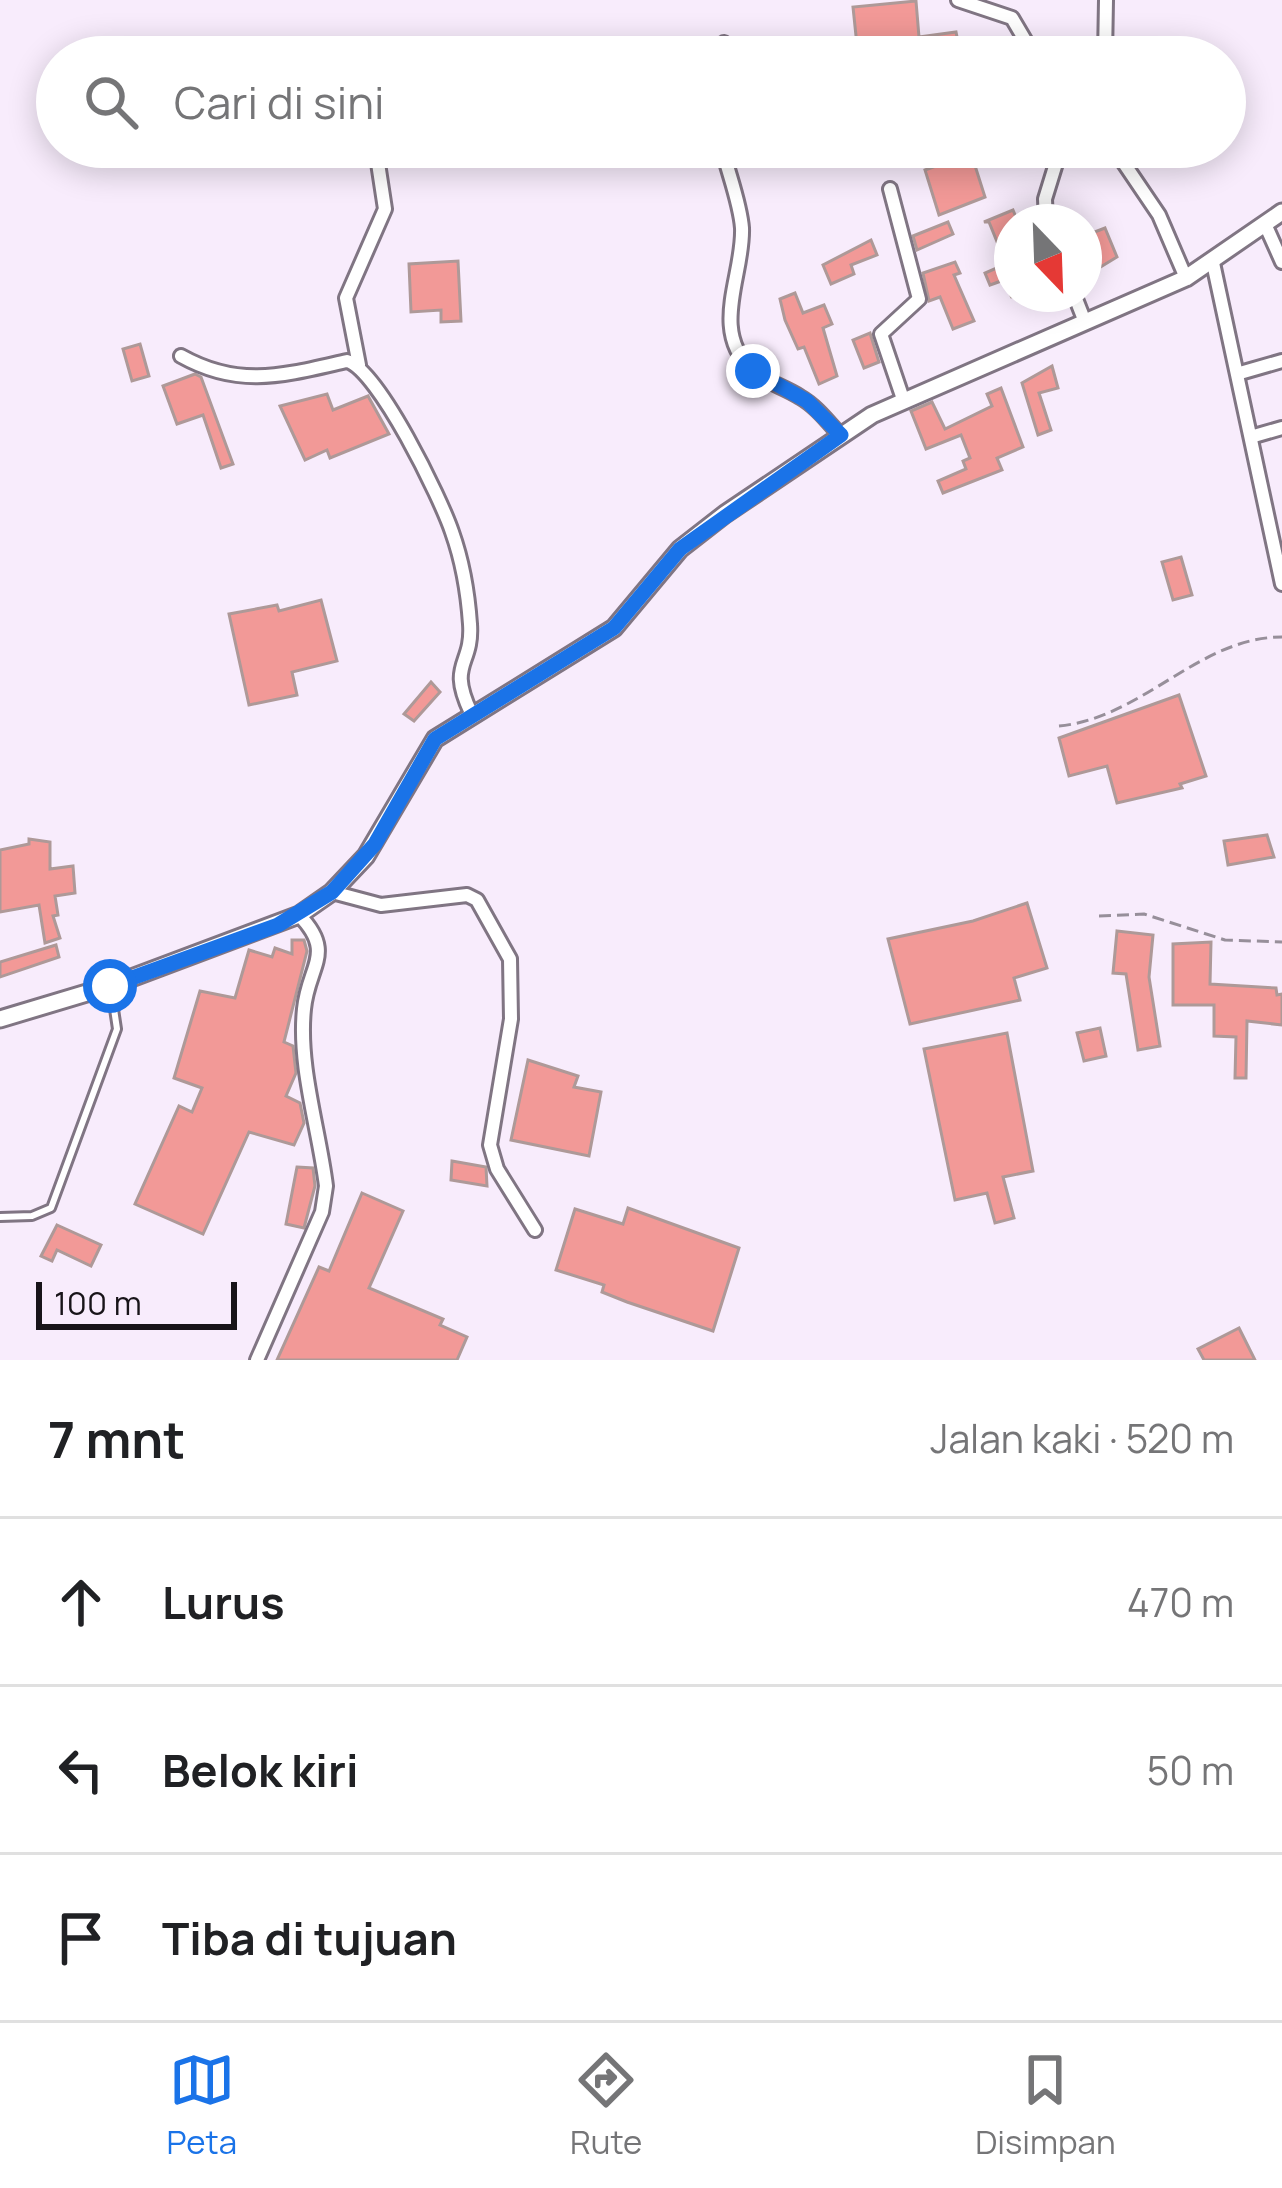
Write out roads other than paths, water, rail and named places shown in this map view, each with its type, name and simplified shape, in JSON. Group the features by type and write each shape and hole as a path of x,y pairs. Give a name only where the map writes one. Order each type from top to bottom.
{"street":[{"path":"958,0 1012,18 1023,36"},
{"path":"1105,36 1106,0"},
{"path":"379,168 385,209 346,298 359,365 426,475 454,538 470,632 457,680 471,712"},
{"path":"728,168 741,219 741,250 730,296 731,331 740,355 753,371 807,401 841,435"},
{"path":"1046,204 1055,168"},
{"path":"1127,168 1159,215 1181,267"},
{"path":"890,189 919,299 910,310 890,320 881,334 903,399"},
{"path":"0,1019 110,986 299,915 332,892 375,844 429,746 471,712 614,628 680,549 841,435 903,399 1085,322 1181,267 1213,263 1282,212"},
{"path":"1265,224 1282,262"},
{"path":"1213,263 1281,578"},
{"path":"1081,312 1085,322"},
{"path":"181,356 212,373 233,377 301,374 347,361 359,365"},
{"path":"1240,373 1282,362"},
{"path":"1253,436 1282,428"},
{"path":"332,892 381,905 467,895 477,899 496,929 510,959 511,1019 490,1145 497,1169 536,1230"},
{"path":"257,1360 322,1212 326,1186 303,1024 320,947 314,930 299,915"}],"lane":[{"path":"0,1217 32,1216 51,1208 117,1029 110,986"}]}
